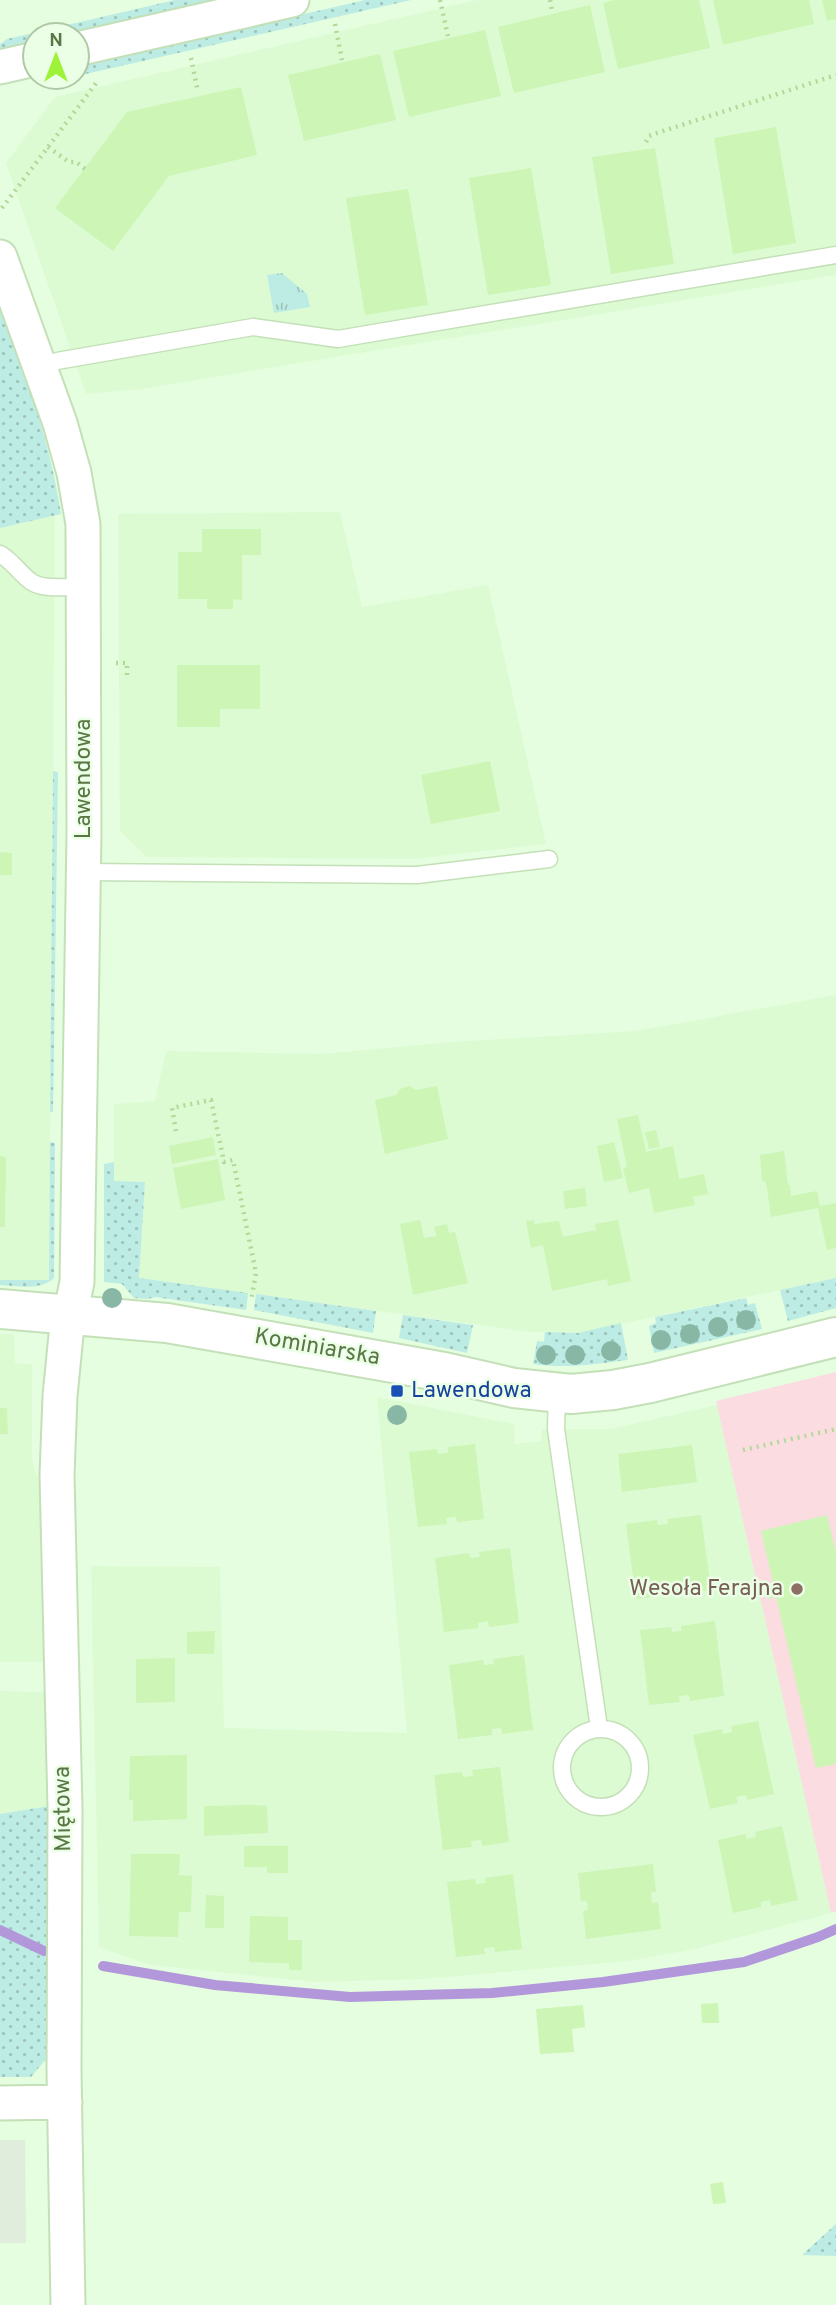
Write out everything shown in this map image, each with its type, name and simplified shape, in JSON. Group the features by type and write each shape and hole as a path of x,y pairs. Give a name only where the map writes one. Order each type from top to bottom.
{"street":[{"path":"91,46 292,0"},
{"path":"0,67 21,62"},
{"name":"Lawendowa","path":"0,257 41,368 74,473 83,524 83,872 77,1282 71,1314"},
{"name":"Kominiarska","path":"0,1309 167,1323 444,1372 514,1388 557,1392 589,1392 650,1383 836,1337"},
{"name":"Miętowa","path":"68,2305 65,1808 57,1475 60,1396 66,1335 71,1314"},
{"path":"0,2103 65,2102"}],"lane":[{"path":"41,368 57,361 253,327 338,339 836,255"},
{"path":"0,554 31,583 40,586 84,587"},
{"path":"83,872 417,875 549,859"},
{"path":"557,1392 556,1430 599,1728"},
{"path":"599,1728 620,1733 631,1742 640,1766 633,1791 624,1800 599,1807 574,1797 566,1786 562,1759 568,1746 578,1735 599,1728"}],"path":[{"path":"440,0 448,36"},
{"path":"550,0 552,11"},
{"path":"335,24 342,60"},
{"path":"191,57 198,92"},
{"path":"646,142 649,136 657,133 836,75"},
{"path":"2,208 99,78"},
{"path":"48,147 69,162 76,162 85,169"},
{"path":"176,1131 172,1108 211,1100 224,1162 233,1160 256,1273 253,1293"},
{"path":"743,1450 836,1429"}],"shaded area":[{"path":"477,0 836,0 836,275 142,389 86,394 6,163 55,97 91,91 91,89"},
{"path":"340,512 362,607 488,585 546,844 413,859 147,857 120,831 118,514"},
{"path":"55,514 49,1281 0,1280 0,528"},
{"path":"836,995 836,1278 578,1333 529,1332 139,1278 145,1182 114,1181 114,1104 155,1101 166,1051 322,1054 452,1042 636,1031"},
{"path":"0,1334 14,1334 15,1363 32,1364 32,1462 44,1495 46,1662 0,1662"},
{"name":"Wesoła Ferajna","path":"836,1372 836,1911 831,1913 716,1401"},
{"path":"377,1397 514,1424 515,1444 542,1441 541,1429 611,1429 717,1405 831,1913 695,1949 628,1961 424,1979 316,1982 150,1965 99,1947 91,1566 220,1567 224,1728 407,1733"},
{"path":"0,1691 46,1692 49,1806 0,1814"},
{"path":"0,2140 25,2140 26,2243 0,2243"}],"green space":[{"path":"175,0 217,0 91,29 91,21 85,21"},
{"path":"365,0 411,0 91,73 91,63"},
{"path":"21,36 21,45 0,50 0,44"},
{"path":"282,273 307,294 310,307 274,313 267,275"},
{"path":"0,304 44,434 61,514 0,528"},
{"path":"53,771 58,772 53,1112 50,1112"},
{"path":"50,1142 55,1143 54,1278 36,1286 0,1285 0,1280 49,1280"},
{"path":"114,1162 114,1181 145,1182 139,1278 248,1293 246,1310 155,1297 134,1298 122,1284 104,1282 104,1164"},
{"path":"836,1278 836,1308 788,1321 780,1290"},
{"path":"256,1294 376,1311 373,1333 254,1310"},
{"path":"746,1298 748,1305 755,1303 762,1329 654,1353 649,1326 656,1323 655,1317"},
{"path":"403,1315 473,1325 467,1353 399,1338"},
{"path":"621,1323 628,1360 569,1366 533,1364 537,1341 544,1342 545,1332 578,1333"},
{"path":"49,1806 46,2059 31,2077 0,2077 0,1814"},
{"path":"836,2224 836,2256 802,2255"}],"building":[{"path":"614,0 699,0 710,48 618,69 603,3"},
{"path":"713,0 809,0 814,24 723,45"},
{"path":"822,0 836,0 836,19 827,21"},
{"path":"590,5 605,72 514,93 498,27"},
{"path":"485,30 501,96 409,117 393,51"},
{"path":"380,54 396,120 304,141 288,75"},
{"path":"241,87 257,155 169,176 113,251 55,208 127,112"},
{"path":"776,127 796,243 733,254 714,138"},
{"path":"655,148 674,264 611,274 592,157"},
{"path":"531,168 551,285 488,295 469,178"},
{"path":"408,189 428,305 365,315 346,198"},
{"path":"202,529 261,529 261,555 242,555 242,600 233,599 233,609 207,609 207,599 178,599 178,552 202,552"},
{"path":"177,665 260,665 260,709 220,709 220,727 177,727"},
{"path":"490,761 500,811 431,824 421,775"},
{"path":"0,852 12,853 12,875 0,875"},
{"path":"409,1086 416,1090 437,1086 448,1139 385,1154 375,1100 396,1095 400,1089"},
{"path":"638,1115 646,1152 673,1146 679,1179 704,1174 708,1194 693,1197 695,1205 654,1213 649,1188 629,1193 623,1168 627,1167 617,1119"},
{"path":"656,1130 660,1147 649,1149 645,1132"},
{"path":"213,1137 216,1155 172,1164 169,1146"},
{"path":"614,1142 623,1178 604,1182 597,1146"},
{"path":"784,1151 791,1196 817,1191 820,1206 836,1203 836,1248 827,1250 818,1208 771,1217 767,1188 765,1181 762,1181 760,1155"},
{"path":"0,1156 6,1157 5,1227 0,1227"},
{"path":"218,1159 225,1200 181,1209 173,1168"},
{"path":"585,1188 587,1206 565,1209 563,1191"},
{"path":"420,1220 424,1238 437,1236 434,1227 447,1224 449,1233 455,1232 468,1283 413,1295 400,1224"},
{"path":"534,1220 534,1224 559,1221 563,1237 596,1230 595,1224 618,1220 631,1281 608,1286 607,1279 552,1291 543,1245 531,1248 526,1221"},
{"path":"0,1408 7,1408 8,1434 0,1434"},
{"path":"475,1444 484,1519 457,1522 456,1517 446,1518 447,1524 418,1527 409,1452 437,1449 438,1454 448,1453 448,1447"},
{"path":"692,1445 697,1482 622,1492 618,1454"},
{"path":"701,1515 711,1590 676,1594 676,1588 666,1590 666,1595 636,1599 626,1524 657,1520 658,1525 668,1524 667,1519"},
{"path":"827,1515 836,1552 836,1764 816,1768 776,1597 768,1599 765,1589 774,1587 761,1531"},
{"path":"510,1548 519,1623 489,1627 488,1621 478,1623 478,1628 444,1632 435,1558 469,1553 470,1558 480,1557 479,1552"},
{"path":"715,1621 724,1696 690,1701 689,1695 679,1696 680,1702 649,1705 640,1630 671,1627 672,1632 681,1631 681,1626"},
{"path":"215,1631 214,1654 187,1654 187,1632"},
{"path":"524,1655 533,1730 502,1734 501,1728 492,1729 492,1735 458,1739 449,1665 483,1660 484,1665 494,1664 493,1659"},
{"path":"175,1658 175,1702 136,1703 136,1659"},
{"path":"758,1721 774,1794 747,1800 746,1795 736,1797 738,1803 710,1809 693,1735 722,1729 723,1734 732,1732 731,1726"},
{"path":"187,1755 187,1819 133,1821 133,1800 129,1800 130,1756"},
{"path":"500,1767 509,1842 482,1846 481,1840 471,1841 472,1847 443,1850 434,1775 462,1772 463,1777 473,1776 472,1770"},
{"path":"204,1806 267,1806 268,1833 204,1836"},
{"path":"782,1826 798,1900 771,1906 770,1900 761,1902 761,1907 733,1913 718,1840 745,1834 747,1839 756,1837 755,1832"},
{"path":"244,1846 288,1846 288,1873 267,1873 267,1867 244,1867"},
{"path":"131,1854 180,1854 179,1875 192,1876 191,1912 179,1912 178,1937 129,1936"},
{"path":"653,1864 656,1892 651,1892 652,1903 658,1902 661,1929 586,1939 583,1911 588,1910 587,1901 581,1901 578,1873"},
{"path":"513,1874 522,1949 495,1952 494,1947 484,1948 485,1954 456,1957 447,1882 475,1879 476,1884 486,1883 485,1878"},
{"path":"206,1895 224,1896 224,1928 205,1928"},
{"path":"250,1916 288,1917 288,1940 302,1940 302,1970 289,1970 289,1963 249,1962"},
{"path":"718,2003 719,2023 702,2023 701,2004"},
{"path":"583,2005 585,2027 572,2029 574,2052 540,2054 536,2009"},
{"path":"723,2182 726,2203 713,2204 710,2184"}],"waterway":[{"path":"103,1966 215,1985 350,1997 492,1993 603,1982 744,1962 836,1929"},
{"path":"0,1930 44,1951"}],"place":[{"name":"Lawendowa","path":"397,1391"},
{"name":"Wesoła Ferajna","path":"797,1589"}]}
